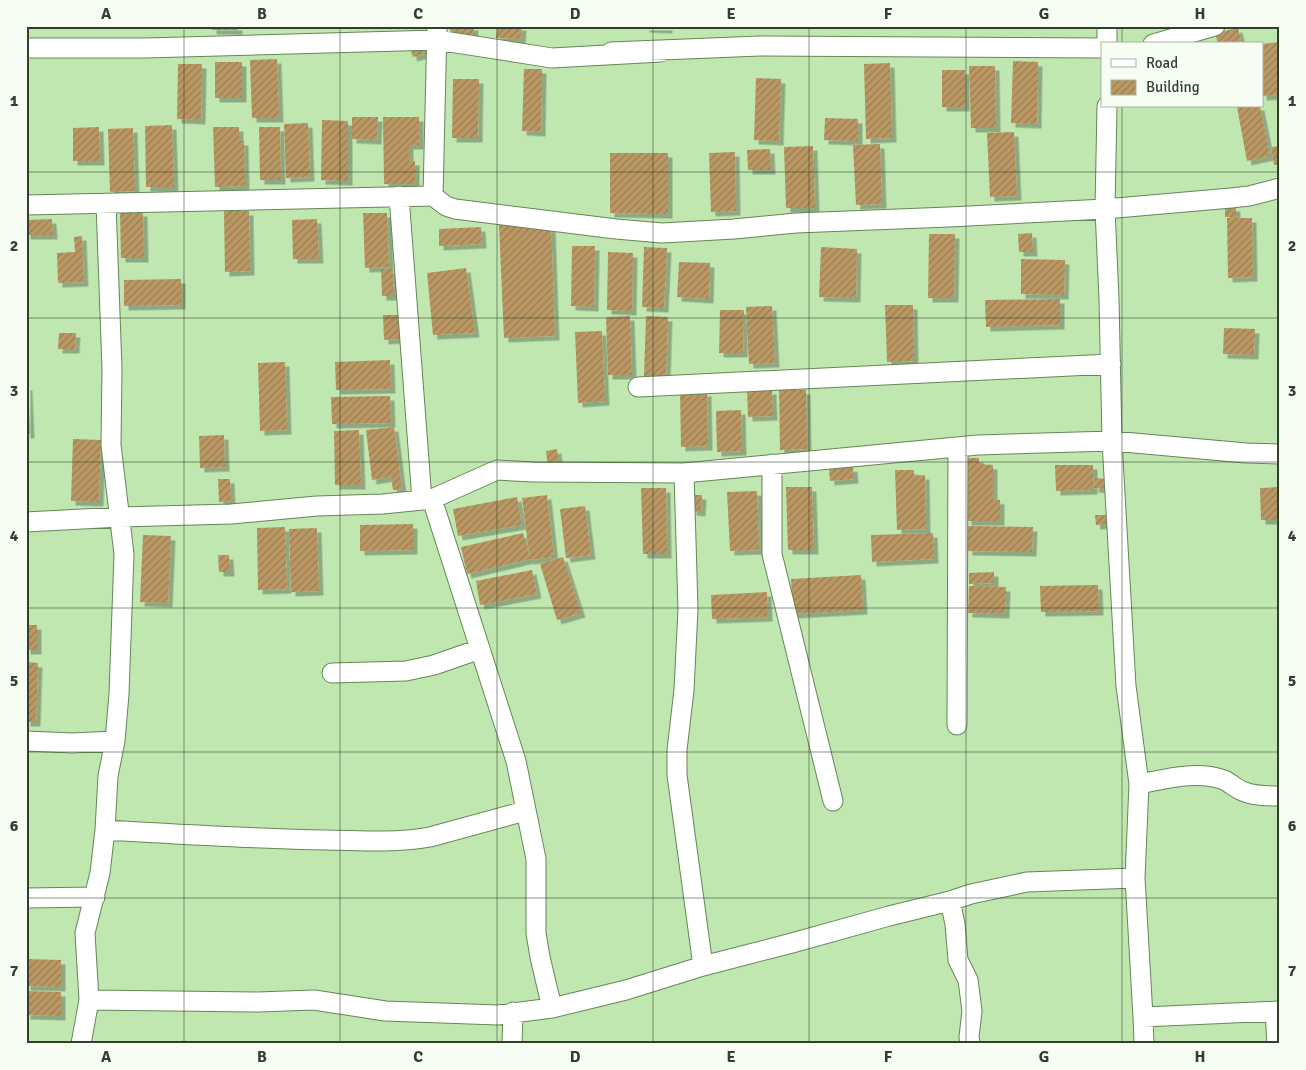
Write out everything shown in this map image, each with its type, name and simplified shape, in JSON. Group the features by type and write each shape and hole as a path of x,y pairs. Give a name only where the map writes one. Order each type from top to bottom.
{"street":[{"path":"1107,26 1107,42"},
{"path":"1160,42 1215,26"},
{"path":"26,48 145,48 437,33 552,58 661,52 611,52 760,46 1101,48"},
{"path":"433,196 437,33"},
{"path":"1106,108 1105,209 1112,441 1126,686 1139,784 1135,878 1144,1044"},
{"path":"26,205 433,196 446,206 455,209 616,230 662,233 796,223 1105,209 1249,196 1280,188"},
{"path":"399,196 427,499 480,649 516,761 536,859 536,933 552,1008"},
{"path":"82,1044 90,1000 86,933 100,873 106,830 108,776 115,741 119,694 124,554 110,445 112,368 106,203"},
{"path":"638,387 1110,364"},
{"path":"26,522 231,514 317,506 383,504 427,499 497,470 684,473 958,446 1112,441 1246,453 1280,454"},
{"path":"957,725 958,446"},
{"path":"772,464 772,554 833,801"},
{"path":"684,473 688,609 684,690 677,750 677,775 703,966"},
{"path":"332,673 406,671 434,665 480,649"},
{"path":"26,741 72,743 115,741"},
{"path":"1139,784 1182,776 1203,776 1224,780 1245,792 1263,796 1280,796"},
{"path":"106,830 294,840 395,841 430,837 525,811"},
{"path":"90,1000 258,1002 314,1000 385,1010 498,1015 552,1008 626,990 703,966 971,894 1027,882 1135,878"},
{"path":"26,898 95,897"},
{"path":"950,901 955,924 958,960 968,980 972,1010 970,1044"},
{"path":"1144,1017 1277,1011 1277,1044"},
{"path":"512,1044 513,1012"}],"building":[{"path":"212,26 238,26 238,30 212,30"},
{"path":"450,26 474,26 474,36 451,36"},
{"path":"497,26 522,26 521,39 496,38"},
{"path":"645,26 668,26 668,29 645,28"},
{"path":"1238,28 1241,41 1217,42 1215,33"},
{"path":"1280,42 1280,95 1264,96 1264,44"},
{"path":"421,44 424,54 413,57 410,48"},
{"path":"277,59 279,118 252,118 250,60"},
{"path":"1013,61 1038,62 1037,124 1011,123"},
{"path":"215,62 242,62 242,98 215,98"},
{"path":"890,63 892,138 866,139 864,64"},
{"path":"178,64 202,64 201,120 177,119"},
{"path":"969,66 995,66 996,128 971,128"},
{"path":"524,69 542,69 541,132 522,131"},
{"path":"942,70 965,70 965,107 942,107"},
{"path":"756,78 781,79 779,141 754,140"},
{"path":"453,79 479,79 478,138 452,138"},
{"path":"1237,108 1260,108 1270,156 1247,161"},
{"path":"352,117 378,117 377,140 352,139"},
{"path":"383,117 419,117 419,145 409,145 409,161 415,161 415,184 384,184"},
{"path":"825,118 858,119 858,141 824,140"},
{"path":"322,120 348,121 348,181 321,180"},
{"path":"308,123 310,177 286,178 284,124"},
{"path":"172,125 174,187 146,187 145,126"},
{"path":"99,127 100,161 73,161 73,128"},
{"path":"213,127 239,127 239,141 244,141 245,186 215,187"},
{"path":"259,127 280,127 281,180 260,180"},
{"path":"133,128 135,191 110,192 108,129"},
{"path":"1014,132 1017,196 990,197 987,133"},
{"path":"880,144 882,204 856,205 853,145"},
{"path":"813,146 815,208 786,208 784,147"},
{"path":"1279,146 1280,164 1274,165 1271,147"},
{"path":"770,149 771,170 748,170 747,150"},
{"path":"735,152 736,211 711,212 709,153"},
{"path":"610,153 668,153 668,214 610,213"},
{"path":"1225,207 1236,207 1236,217 1225,217"},
{"path":"224,211 249,211 250,271 225,272"},
{"path":"143,212 144,258 121,258 120,213"},
{"path":"363,213 387,213 389,267 365,268"},
{"path":"1227,218 1252,218 1253,277 1228,278"},
{"path":"52,219 53,235 26,235 26,220"},
{"path":"317,219 319,259 293,259 292,220"},
{"path":"551,223 555,336 504,338 499,225"},
{"path":"481,227 482,244 439,246 439,229"},
{"path":"1032,233 1033,252 1019,252 1018,234"},
{"path":"929,234 955,234 954,298 928,298"},
{"path":"82,236 84,282 58,283 57,253 75,252 74,237"},
{"path":"572,246 595,246 594,307 571,306"},
{"path":"644,247 667,248 664,308 642,307"},
{"path":"821,247 857,249 856,298 819,297"},
{"path":"608,252 633,253 632,311 607,310"},
{"path":"1021,259 1065,260 1064,295 1021,294"},
{"path":"679,262 710,263 709,299 677,297"},
{"path":"466,268 475,333 433,335 427,273"},
{"path":"381,269 393,269 394,296 382,296"},
{"path":"181,279 181,305 124,306 124,280"},
{"path":"1060,299 1060,325 986,327 985,300"},
{"path":"885,305 913,305 914,361 887,362"},
{"path":"772,306 775,363 749,364 746,307"},
{"path":"720,310 744,310 743,353 719,353"},
{"path":"383,315 399,315 400,339 384,340"},
{"path":"630,316 632,375 608,375 606,317"},
{"path":"646,316 668,317 666,377 644,376"},
{"path":"1224,328 1255,329 1254,355 1223,354"},
{"path":"602,331 605,401 578,403 575,332"},
{"path":"59,333 76,333 75,349 58,349"},
{"path":"390,360 391,389 336,390 335,362"},
{"path":"285,362 287,430 260,431 258,363"},
{"path":"26,386 28,386 30,434 26,434"},
{"path":"747,390 772,390 773,416 748,417"},
{"path":"779,390 806,390 807,449 780,450"},
{"path":"680,392 707,392 708,446 681,447"},
{"path":"390,396 391,423 332,424 331,397"},
{"path":"741,410 742,451 717,452 716,411"},
{"path":"394,427 402,489 393,490 391,477 372,480 366,430"},
{"path":"359,430 361,485 335,485 334,431"},
{"path":"224,435 225,467 200,468 199,436"},
{"path":"73,439 101,440 99,502 71,501"},
{"path":"557,449 559,466 548,467 546,451"},
{"path":"967,458 979,458 979,464 993,465 993,499 1000,500 1000,521 967,521"},
{"path":"1055,465 1093,465 1093,490 1056,491"},
{"path":"853,467 854,479 830,481 829,469"},
{"path":"895,470 914,470 914,476 925,475 926,529 897,530"},
{"path":"1095,478 1107,479 1106,489 1094,488"},
{"path":"218,479 230,479 231,501 219,502"},
{"path":"786,487 812,487 814,550 788,550"},
{"path":"1280,487 1280,520 1261,520 1260,488"},
{"path":"641,488 666,488 667,554 643,554"},
{"path":"757,491 759,550 730,551 727,492"},
{"path":"547,495 554,557 530,560 522,498"},
{"path":"693,495 702,495 701,512 692,511"},
{"path":"517,497 522,525 458,536 453,509"},
{"path":"585,506 591,555 566,558 560,509"},
{"path":"1095,515 1110,515 1110,524 1096,525"},
{"path":"413,524 413,550 360,551 360,525"},
{"path":"968,526 1033,527 1032,552 968,551"},
{"path":"285,527 287,589 258,590 257,528"},
{"path":"317,528 319,591 291,592 289,529"},
{"path":"523,533 530,559 467,574 461,547"},
{"path":"933,533 934,559 872,562 871,535"},
{"path":"143,535 171,536 168,603 140,602"},
{"path":"218,555 229,555 230,572 219,572"},
{"path":"563,557 581,613 557,620 540,564"},
{"path":"532,570 537,594 480,605 476,581"},
{"path":"994,572 994,583 969,584 969,573"},
{"path":"861,575 863,610 793,614 791,579"},
{"path":"1098,585 1099,611 1041,612 1040,586"},
{"path":"969,586 1006,587 1005,614 968,613"},
{"path":"767,592 768,617 712,619 711,595"},
{"path":"26,625 37,625 37,650 26,650"},
{"path":"26,662 38,663 36,722 26,722"},
{"path":"26,959 61,960 61,987 26,986"},
{"path":"26,991 61,992 61,1016 26,1015"}]}
